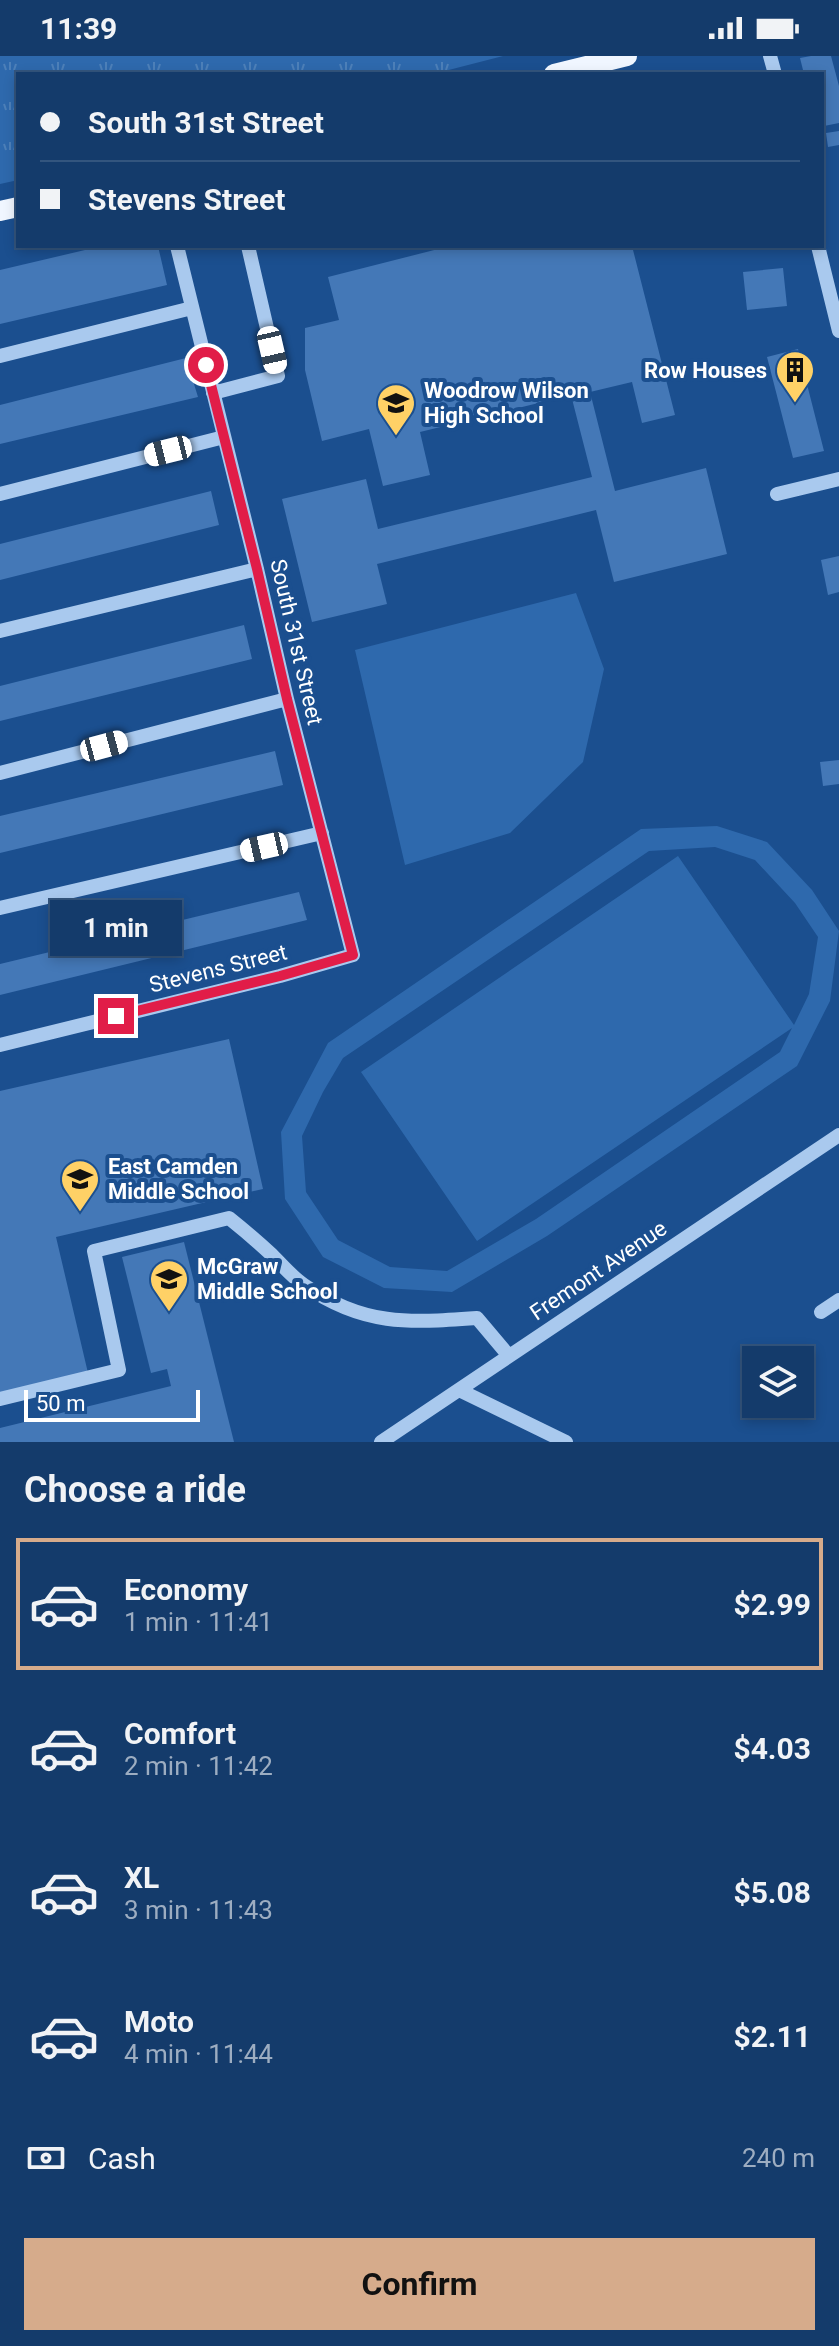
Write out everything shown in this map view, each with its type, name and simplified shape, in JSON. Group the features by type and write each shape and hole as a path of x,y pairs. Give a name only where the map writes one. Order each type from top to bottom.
{"main road":[{"path":"562,72 627,56"}],"street":[{"name":"South 31st Street","path":"177,248 353,955"},
{"path":"213,393 278,376 248,248"},
{"path":"818,248 839,331"},
{"path":"0,356 192,308"},
{"path":"0,494 224,437"},
{"path":"777,494 839,479"},
{"path":"0,631 257,569"},
{"path":"0,773 287,699"},
{"path":"0,908 322,833"},
{"name":"Stevens Street","path":"0,1045 353,955"},
{"name":"Fremont Avenue","path":"381,1442 839,1135"},
{"path":"0,1399 119,1370 94,1251 229,1218 302,1284 355,1312 383,1320 477,1318 509,1356"},
{"path":"821,1312 839,1300"},
{"path":"459,1390 566,1442"}],"green space":[{"path":"0,56 503,56 441,72 16,72 16,180 0,184"},
{"path":"576,593 604,669 583,762 510,833 405,865 355,650"},
{"path":"717,826 767,842 812,890 839,931 830,1001 797,1066 547,1236 452,1292 384,1288 323,1257 285,1199 281,1132 328,1043 641,829","holes":["715,847 755,860 795,903 818,937 809,994 794,1025 678,856 361,1072 477,1241 792,1028 780,1052 536,1219 447,1271 390,1267 338,1240 306,1192 302,1136 343,1058 649,851"]}],"building":[{"path":"831,56 839,86 839,123 824,126 824,72 804,72 800,58"},
{"path":"839,131 839,145 828,147 826,133"},
{"path":"94,248 158,248 167,285 0,324 0,270"},
{"name":"Woodrow Wilson High School","path":"442,248 633,248 675,415 642,423 632,382 590,392 615,491 706,468 727,554 614,582 596,510 377,564 387,604 312,622 282,499 366,479 378,529 592,477 571,395 420,432 430,475 383,486 369,429 322,441 305,370 305,328 339,320 328,277"},
{"path":"783,268 787,306 747,310 743,272"},
{"name":"Row Houses","path":"798,349 824,451 793,458 767,357"},
{"path":"186,358 198,397 0,444 0,405"},
{"path":"211,491 219,525 0,580 0,544"},
{"path":"839,556 839,592 828,595 821,560"},
{"path":"244,625 252,659 0,721 0,686"},
{"path":"275,751 283,785 0,853 0,816"},
{"path":"839,760 839,784 823,786 820,762"},
{"path":"299,892 307,920 0,995 0,964"},
{"name":"East Camden Middle School","path":"229,1039 263,1189 56,1237 88,1373 0,1393 0,1091"},
{"name":"McGraw Middle School","path":"184,1242 234,1442 0,1442 0,1428 171,1386 167,1369 151,1373 122,1257"}],"place":[{"name":"Row Houses","path":"795,404"},
{"name":"Woodrow Wilson High School","path":"396,437"},
{"name":"East Camden Middle School","path":"80,1213"},
{"name":"McGraw Middle School","path":"169,1313"}],"route":[{"path":"116,1016 353,955 206,365"}]}
